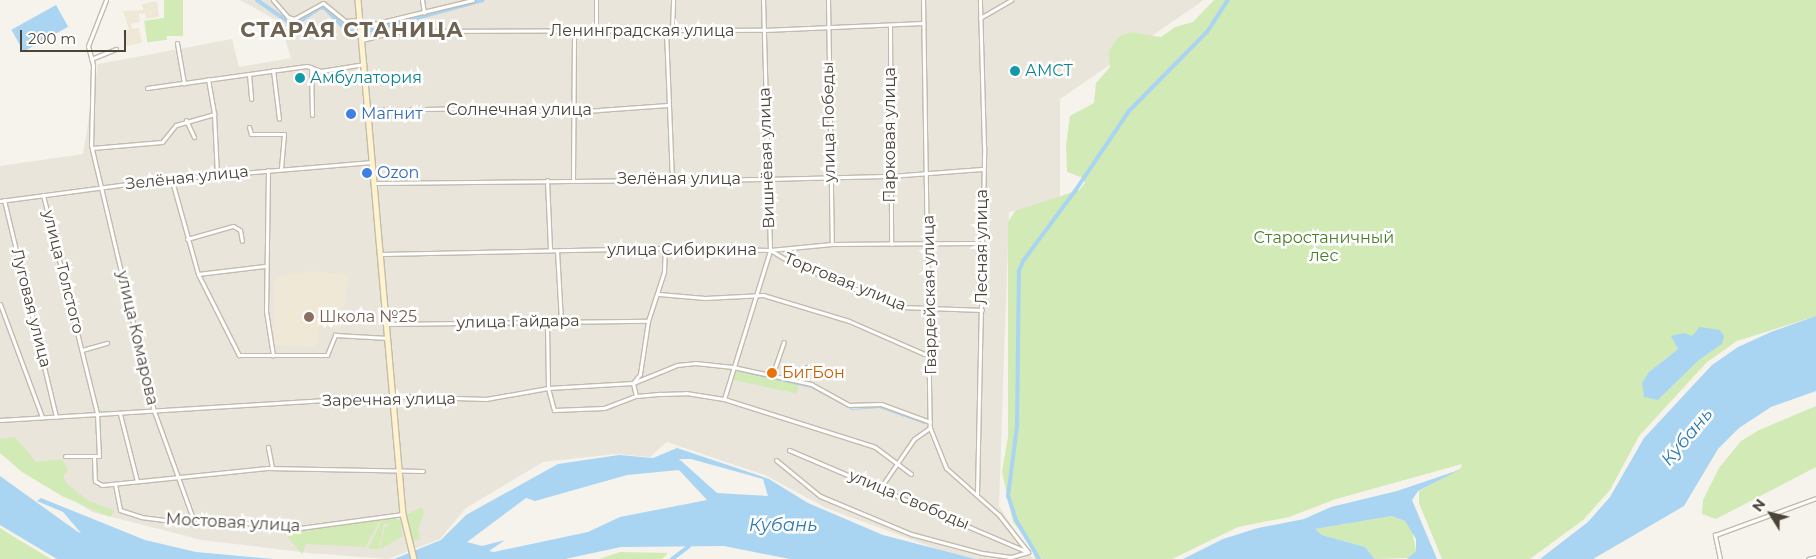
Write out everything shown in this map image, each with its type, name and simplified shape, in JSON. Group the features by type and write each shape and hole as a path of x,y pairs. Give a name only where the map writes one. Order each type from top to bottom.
{"main road":[{"path":"358,0 395,396 403,514 414,559"}],"street":[{"name":"улица Комарова","path":"106,0 88,46 94,65 92,148 154,411 195,524"},
{"path":"273,0 288,17 294,19 322,3 345,21 360,20"},
{"path":"422,0 424,14"},
{"path":"361,28 424,14 473,0"},
{"path":"596,0 596,32"},
{"path":"672,31 673,0"},
{"name":"Вишнёвая улица","path":"724,399 770,250 766,179 763,0"},
{"name":"улица Победы","path":"828,0 832,244"},
{"name":"Гвардейская улица","path":"923,0 931,354 930,428 946,468 999,514 1028,552"},
{"name":"Лесная улица","path":"977,494 982,310 982,35 979,18 980,0"},
{"path":"979,18 1011,0"},
{"name":"Ленинградская улица","path":"362,39 391,32 416,31 596,32 828,29 923,23"},
{"name":"Парковая улица","path":"890,26 891,244"},
{"path":"666,31 672,180"},
{"path":"573,180 574,32"},
{"path":"177,43 184,83"},
{"path":"91,59 116,49"},
{"path":"147,88 273,70 311,68 321,71 364,64"},
{"path":"311,68 312,115"},
{"path":"273,70 279,119"},
{"path":"250,74 251,99"},
{"path":"208,79 214,114 217,175"},
{"name":"Солнечная улица","path":"369,110 478,108 572,112 668,105"},
{"path":"92,148 162,142 172,128 186,120 214,114"},
{"path":"186,120 194,137"},
{"path":"249,127 251,134 284,134 281,169"},
{"name":"Зелёная улица","path":"2,200 217,175 374,162"},
{"name":"Зелёная улица","path":"376,183 766,179 890,176 982,169"},
{"path":"268,170 265,266 266,311 273,355"},
{"path":"547,180 550,250"},
{"path":"172,181 198,274 235,351 244,356 327,355 335,335 389,338"},
{"name":"улица Толстого","path":"43,195 97,414 99,456 94,456"},
{"name":"Луговая улица","path":"2,200 56,417"},
{"path":"187,239 233,226 240,230 242,242"},
{"name":"улица Сибиркина","path":"382,254 665,248 770,250 832,244 982,243"},
{"path":"636,396 633,383 640,374 648,321 659,294 665,248"},
{"name":"Торговая улица","path":"770,250 793,264 894,305 929,310 982,310"},
{"path":"557,251 561,321"},
{"path":"198,274 265,266"},
{"path":"659,294 699,298 757,296 849,321 924,354 931,354"},
{"path":"0,304 42,417"},
{"name":"улица Гайдара","path":"388,324 648,321"},
{"path":"547,322 548,388 552,406 560,412 604,408 636,396 686,393 724,399 875,447 897,461 911,474"},
{"path":"772,376 784,342"},
{"name":"улица Толстого","path":"82,350 107,343"},
{"name":"Заречная улица","path":"0,420 395,396 486,399 548,388 633,383 677,365 695,363 734,367 800,381 811,384 849,405 881,404 930,422"},
{"path":"800,381 806,367"},
{"path":"120,414 138,481"},
{"path":"881,487 897,461 914,439 930,428"},
{"path":"268,447 272,468"},
{"name":"улица Свободы","path":"788,450 881,487 1028,552"},
{"path":"65,456 94,456 98,484 115,484 272,468 422,471"},
{"path":"776,460 820,496 911,534 1011,557 1028,552"},
{"name":"Мостовая улица","path":"115,484 120,510 141,517 195,524 227,522 300,528 403,514"},
{"path":"1720,559 1715,535 1816,498"},
{"path":"1808,559 1816,557"}],"shaded area":[{"name":"СТАРАЯ СТАНИЦА","path":"240,0 1204,0 1060,99 1060,202 1009,212 999,506 1033,559 964,559 826,508 765,475 667,442 650,457 616,454 543,462 466,508 440,539 388,559 309,553 202,540 92,512 0,453 0,166 83,154 98,64 232,39 239,67 291,58 280,22"},
{"path":"157,1 159,17 146,19 145,13 139,14 140,22 131,24 132,29 139,28 142,43 125,46 123,31 129,29 123,11 143,10 142,4"},
{"name":"Школа №25","path":"311,271 349,275 340,331 334,330 334,325 320,324 317,347 274,345 275,277"}],"green space":[{"path":"164,0 183,0 183,36 164,36"},
{"name":"Старостаничный лес","path":"1214,0 1816,0 1816,316 1737,341 1707,362 1639,436 1610,490 1583,520 1530,559 1442,559 1419,503 1419,491 1461,468 1462,464 1336,499 1289,517 1238,527 1172,559 1035,559 1030,543 1013,522 1002,472 1008,437 1008,222 1015,211 1079,190 1085,183 1083,178 1067,172 1066,146 1070,116 1094,103 1096,83 1110,67 1109,51 1118,37 1130,32 1161,37 1175,27 1193,22","holes":["1672,336 1692,336 1722,344 1699,360 1658,400 1642,383 1649,372 1678,349"]},
{"path":"164,18 167,40 147,43 144,21"},
{"path":"734,371 799,385 797,394 732,380"},
{"path":"1816,406 1816,467 1716,519 1702,514 1703,500 1719,468 1741,441 1759,430"},
{"path":"15,437 36,462 62,459 68,470 63,477 68,485 89,501 115,511 110,517 62,496 22,472 0,453 0,439"},
{"path":"422,507 424,513 418,529 420,539 412,541 406,515"},
{"path":"1392,516 1405,521 1412,530 1416,551 1409,558 1375,559 1365,547 1322,535 1315,529"},
{"path":"393,517 401,522 402,537 380,549 385,527 390,525 384,524 379,549 368,549 382,519"},
{"path":"381,519 365,547 306,544 302,554 285,534 286,528 299,530"},
{"path":"0,528 16,538 51,559 0,559"},
{"path":"620,552 668,553 662,559 599,559"}],"water":[{"path":"56,5 68,27 24,52 11,30"},
{"name":"Кубань","path":"1816,316 1816,391 1771,407 1739,428 1718,449 1684,506 1593,559 1540,559 1588,522 1610,497 1644,438 1712,365 1738,347 1771,332"},
{"path":"1700,327 1720,330 1724,336 1722,344 1699,360 1658,400 1644,397 1642,383 1649,372 1678,349 1671,336 1684,333 1692,336"},
{"name":"Кубань","path":"677,448 769,479 808,503 883,535 975,559 790,559 724,546 621,547 565,559 394,559 441,540 466,515 558,464 619,455 653,458","holes":["679,459 691,459 763,479 768,496 717,493","679,470 707,500 620,517 588,532 494,552 489,551 505,540 482,546 467,542 526,498 535,501 627,475"]},
{"path":"1459,470 1418,491 1412,500 1437,559 1407,559 1416,551 1416,539 1405,521 1392,516 1315,529 1322,535 1365,547 1375,559 1183,559 1223,539 1258,528 1304,519 1331,507 1397,491"},
{"path":"0,476 81,533 63,512 37,501 41,498 145,540 196,552 274,559 57,559 0,525"}],"waterway":[{"path":"257,0 289,22 295,21"},
{"path":"365,32 483,0"},
{"path":"1039,559 1016,520 1008,496 1017,427 1019,271 1023,261 1075,191 1129,111 1207,32 1228,0"},
{"path":"300,21 319,8 325,8 345,29 358,33"},
{"path":"735,370 811,387 852,409 879,407 924,423"},
{"path":"672,559 689,546"}],"place":[{"name":"АМСТ","path":"1015,71"},
{"name":"Амбулатория","path":"300,78"},
{"name":"Магнит","path":"351,114"},
{"name":"Ozon","path":"367,173"},
{"name":"Школа №25","path":"309,317"},
{"name":"БигБон","path":"772,373"}],"district":[{"name":"СТАРАЯ СТАНИЦА","path":"352,30"}]}
